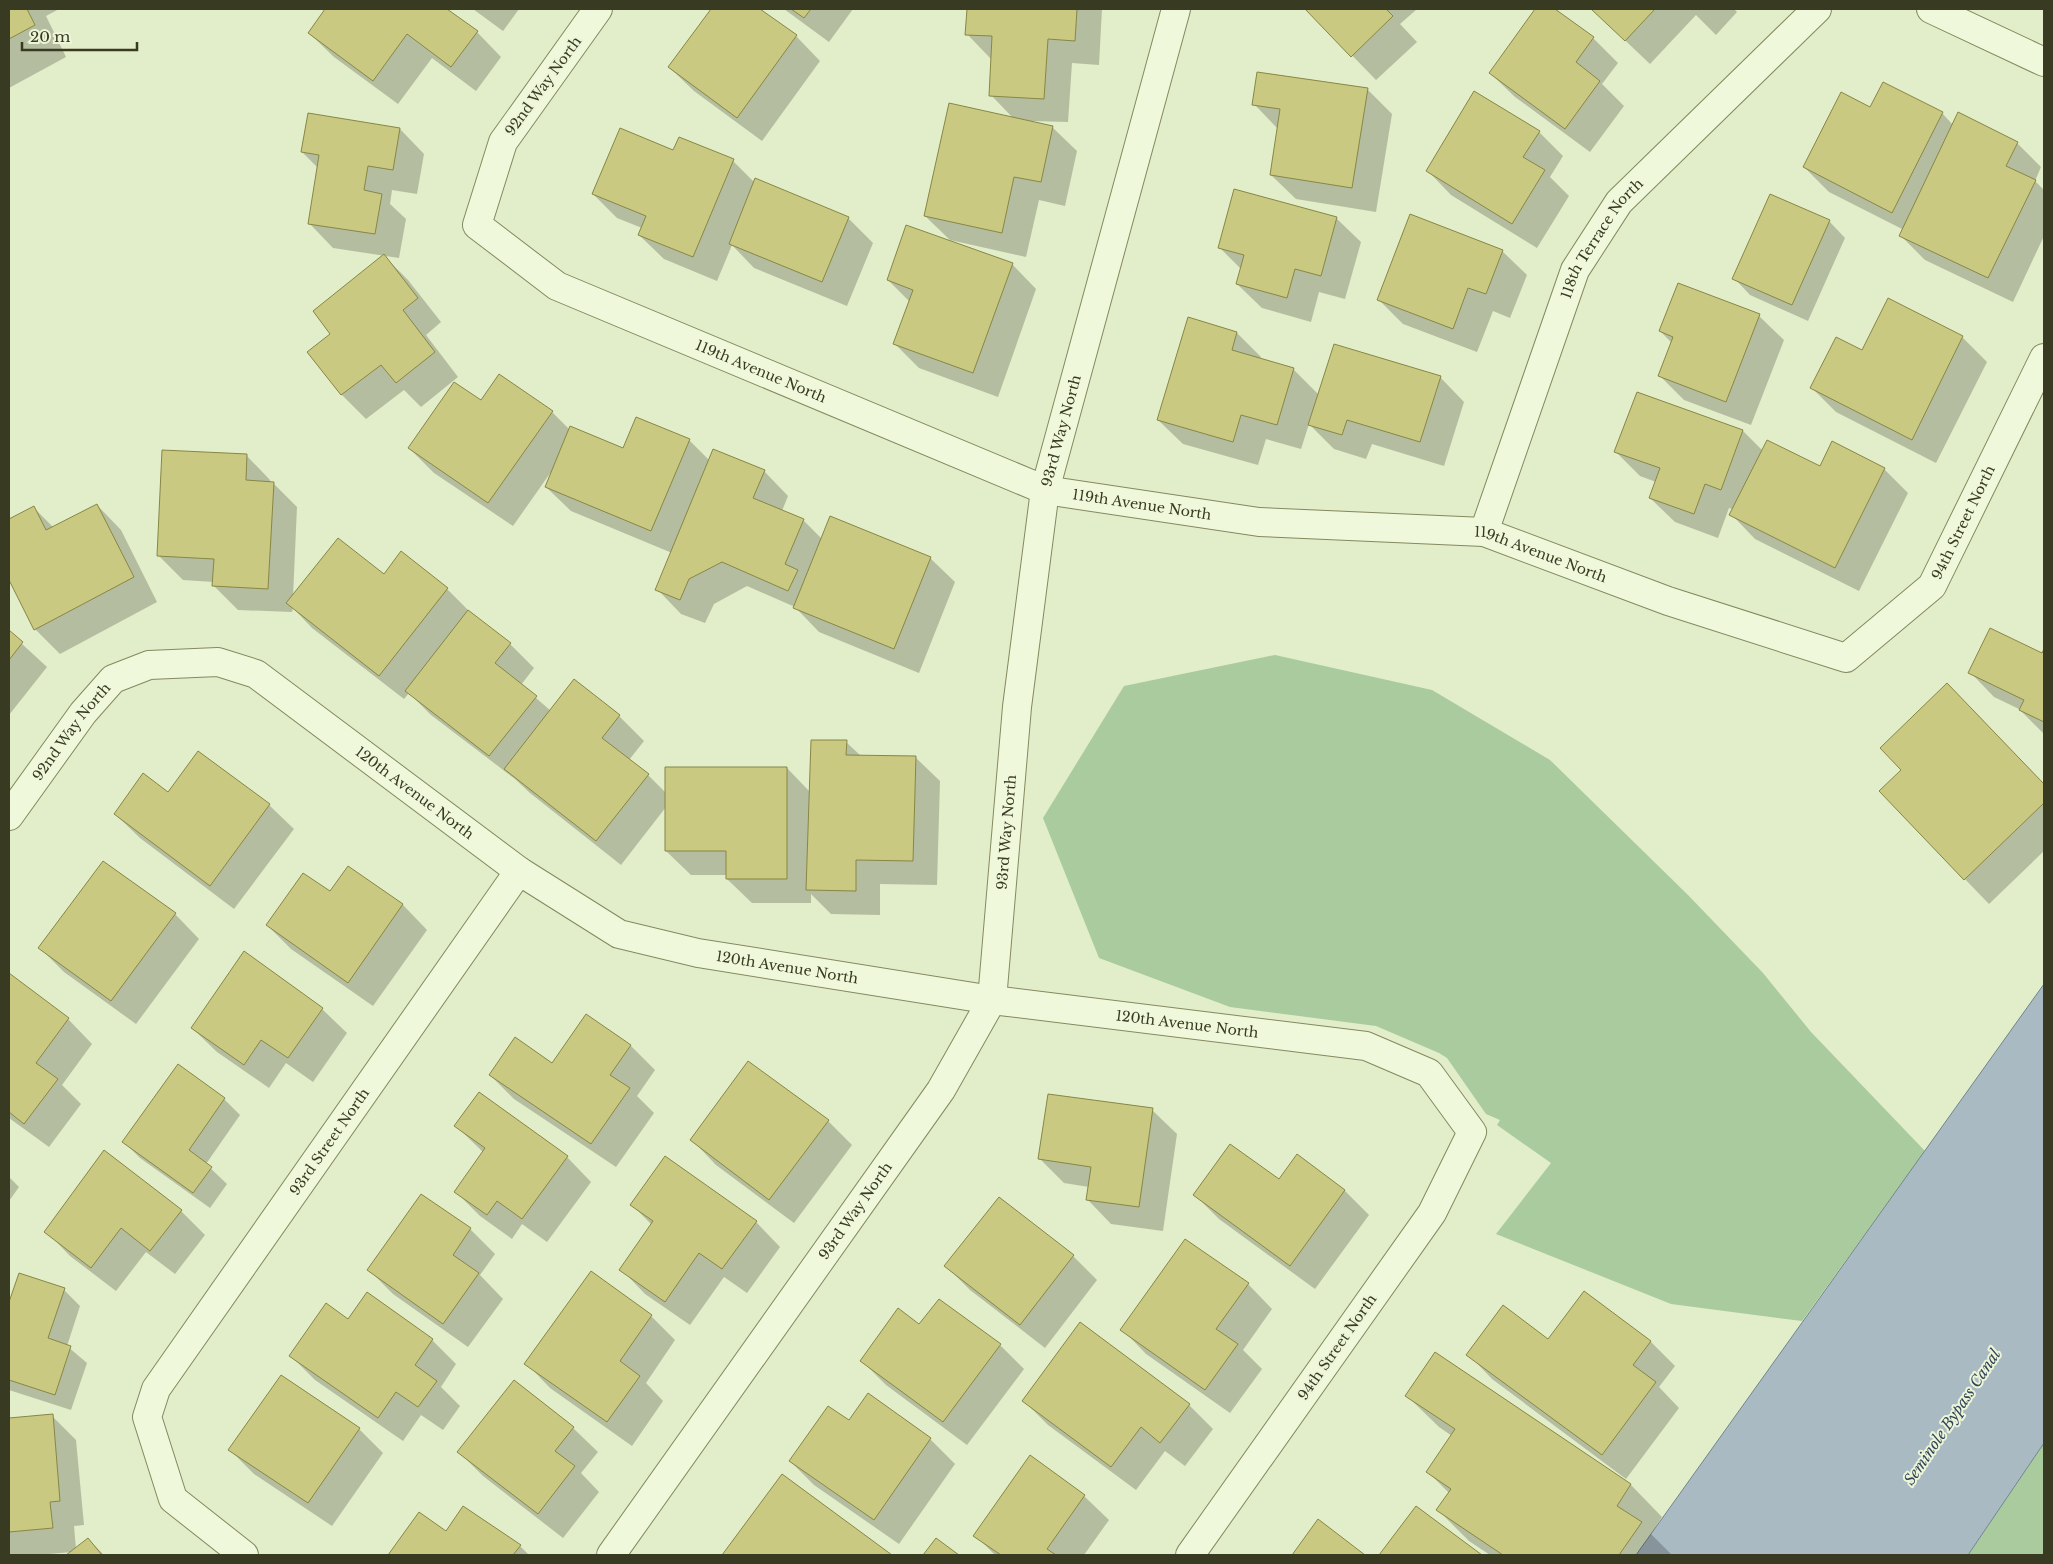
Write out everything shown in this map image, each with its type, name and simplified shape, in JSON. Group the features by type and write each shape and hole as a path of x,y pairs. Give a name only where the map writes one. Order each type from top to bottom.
{"street":[{"name":"92nd Way North","path":"477,224 503,142 598,9"},
{"name":"93rd Way North","path":"611,1555 941,1090 992,1000 1017,708 1045,490 1176,9"},
{"name":"118th Terrace North","path":"1484,532 1575,270 1619,202 1816,9"},
{"path":"1931,9 2044,62"},
{"name":"119th Avenue North","path":"477,224 557,286 1045,490 1259,522 1484,532 1668,601 1846,658"},
{"name":"94th Street North","path":"1846,658 1932,586 2044,358"},
{"name":"120th Avenue North","path":"148,666 218,662 256,674 519,871 619,934 698,953 992,1000 1366,1046 1429,1073 1472,1132"},
{"name":"92nd Way North","path":"9,816 83,713 113,679 148,666"},
{"name":"93rd Street North","path":"244,1555 173,1499 147,1417 156,1388 519,871"},
{"name":"94th Street North","path":"1190,1555 1432,1213 1472,1132"}],"green space":[{"path":"1275,655 1432,690 1550,760 1688,895 1763,973 1811,1032 1925,1151 1802,1321 1671,1304 1496,1234 1551,1163 1497,1125 1500,1120 1486,1114 1447,1058 1439,1053 1376,1026 1230,1007 1099,958 1043,818 1124,686"},
{"path":"2044,1443 2044,1555 1968,1555"}],"water":[{"name":"Seminole Bypass Canal","path":"2044,984 2044,1443 1968,1555 1636,1555"}],"building":[{"path":"9,9 27,9 35,25 9,39"},
{"path":"325,9 447,9 478,31 451,67 407,34 373,81 308,33"},
{"path":"711,9 760,9 797,35 737,118 668,67"},
{"path":"791,9 811,9 804,18"},
{"path":"967,9 1077,9 1075,41 1048,39 1044,99 989,96 992,36 965,35"},
{"path":"1305,9 1386,9 1393,16 1351,57"},
{"path":"1535,9 1555,9 1594,37 1576,62 1600,81 1565,129 1489,73"},
{"path":"1591,9 1655,9 1625,41"},
{"path":"1257,72 1368,88 1352,188 1270,175 1280,109 1252,105"},
{"path":"1883,82 1943,112 1892,213 1803,167 1841,92 1870,107"},
{"path":"1474,91 1540,131 1523,157 1545,170 1512,224 1426,171"},
{"path":"949,103 1053,126 1041,182 1014,177 1002,233 924,216"},
{"path":"1958,112 2018,142 2006,166 2036,180 1988,278 1899,236"},
{"path":"308,113 400,128 393,170 368,166 364,190 382,194 375,234 308,224 319,155 301,152"},
{"path":"620,128 673,150 679,137 734,159 693,257 638,235 646,216 592,194"},
{"path":"755,178 849,217 822,282 729,244"},
{"path":"1234,189 1337,217 1321,276 1295,269 1287,298 1236,284 1244,255 1218,248"},
{"path":"1770,194 1830,220 1792,305 1732,279"},
{"path":"1410,214 1503,250 1486,294 1468,288 1453,329 1377,300"},
{"path":"906,225 1013,263 973,373 893,344 913,290 887,280"},
{"path":"384,254 418,298 403,310 435,352 396,383 381,365 341,395 307,352 330,334 313,311"},
{"path":"1678,283 1760,314 1726,402 1658,376 1673,337 1659,331"},
{"path":"1888,298 1963,336 1912,440 1810,388 1836,337 1862,350"},
{"path":"1188,317 1237,332 1232,350 1294,368 1277,425 1241,415 1233,442 1157,420"},
{"path":"1334,344 1441,376 1420,442 1347,420 1342,435 1308,425"},
{"path":"499,374 553,411 488,503 408,448 454,382 481,400"},
{"path":"1637,392 1743,430 1721,490 1705,484 1694,514 1649,498 1660,468 1614,452"},
{"path":"636,417 690,439 651,531 545,487 570,426 623,448"},
{"path":"1767,440 1820,466 1832,441 1885,468 1835,568 1729,515"},
{"path":"713,449 765,470 753,498 804,519 785,564 798,570 788,591 722,562 689,579 680,600 655,590"},
{"path":"162,450 247,454 246,480 274,482 268,589 212,586 214,559 157,556"},
{"path":"97,504 134,577 34,630 9,580 9,519 34,506 46,530"},
{"path":"830,516 931,557 894,649 793,608"},
{"path":"338,538 384,574 401,551 448,588 379,676 286,603"},
{"path":"468,610 511,643 495,663 537,696 489,756 405,691"},
{"path":"1990,628 2042,653 2044,649 2044,722 2019,710 2024,700 1968,673"},
{"path":"9,630 23,642 9,660"},
{"path":"574,679 620,715 602,738 649,774 596,841 504,769"},
{"path":"1947,683 2044,784 2044,803 1964,880 1879,791 1901,770 1880,748"},
{"path":"811,740 847,740 846,755 916,756 913,861 856,860 856,891 806,890"},
{"path":"198,751 270,804 210,886 114,814 143,773 168,792"},
{"path":"665,767 787,767 787,879 726,879 726,851 665,851"},
{"path":"103,861 176,913 111,1001 38,948"},
{"path":"348,866 403,904 348,983 266,925 303,873 330,891"},
{"path":"244,951 323,1008 288,1058 261,1040 244,1065 191,1028"},
{"path":"9,973 69,1018 36,1063 58,1079 24,1124 9,1112"},
{"path":"586,1014 631,1045 610,1075 630,1088 591,1144 489,1075 515,1037 552,1063"},
{"path":"748,1061 829,1120 769,1200 690,1140"},
{"path":"178,1064 225,1098 189,1150 212,1167 193,1193 122,1142"},
{"path":"479,1092 568,1156 522,1219 497,1201 487,1215 454,1192 485,1148 454,1126"},
{"path":"1048,1094 1153,1108 1139,1207 1086,1200 1091,1167 1038,1159"},
{"path":"1230,1144 1279,1179 1297,1154 1345,1190 1290,1266 1193,1195"},
{"path":"104,1150 182,1210 150,1251 121,1228 91,1268 44,1232"},
{"path":"665,1156 757,1221 722,1269 699,1253 665,1302 619,1270 653,1221 630,1205"},
{"path":"421,1194 471,1228 453,1255 479,1273 443,1324 367,1270"},
{"path":"999,1197 1074,1255 1020,1325 944,1266"},
{"path":"1185,1239 1249,1283 1216,1329 1238,1344 1205,1390 1120,1330"},
{"path":"591,1271 652,1315 620,1361 640,1376 607,1422 524,1364"},
{"path":"19,1273 65,1288 48,1338 71,1346 55,1395 9,1380 9,1302"},
{"path":"1584,1291 1651,1341 1633,1365 1656,1382 1602,1455 1466,1355 1503,1305 1548,1339"},
{"path":"367,1292 433,1339 415,1365 437,1381 418,1407 396,1392 378,1418 289,1356 326,1303 348,1319"},
{"path":"939,1299 1001,1344 943,1422 860,1361 898,1308 919,1324"},
{"path":"1080,1322 1190,1404 1160,1443 1141,1427 1111,1467 1022,1401"},
{"path":"1435,1352 1631,1484 1617,1506 1642,1522 1619,1555 1503,1555 1436,1510 1451,1489 1426,1472 1455,1429 1405,1396"},
{"path":"281,1375 360,1428 308,1503 228,1450"},
{"path":"514,1380 574,1427 555,1451 575,1466 538,1514 457,1452"},
{"path":"868,1393 931,1438 874,1520 789,1461 828,1406 849,1420"},
{"path":"53,1414 60,1501 50,1502 53,1528 9,1532 9,1418"},
{"path":"1030,1455 1085,1495 1047,1549 1056,1555 1001,1555 973,1536"},
{"path":"782,1474 892,1555 722,1555"},
{"path":"463,1506 521,1545 513,1555 388,1555 419,1512 446,1531"},
{"path":"1416,1506 1482,1555 1379,1555"},
{"path":"1318,1519 1365,1555 1292,1555"},
{"path":"88,1538 102,1555 66,1555"},
{"path":"936,1538 959,1555 923,1555"}]}
